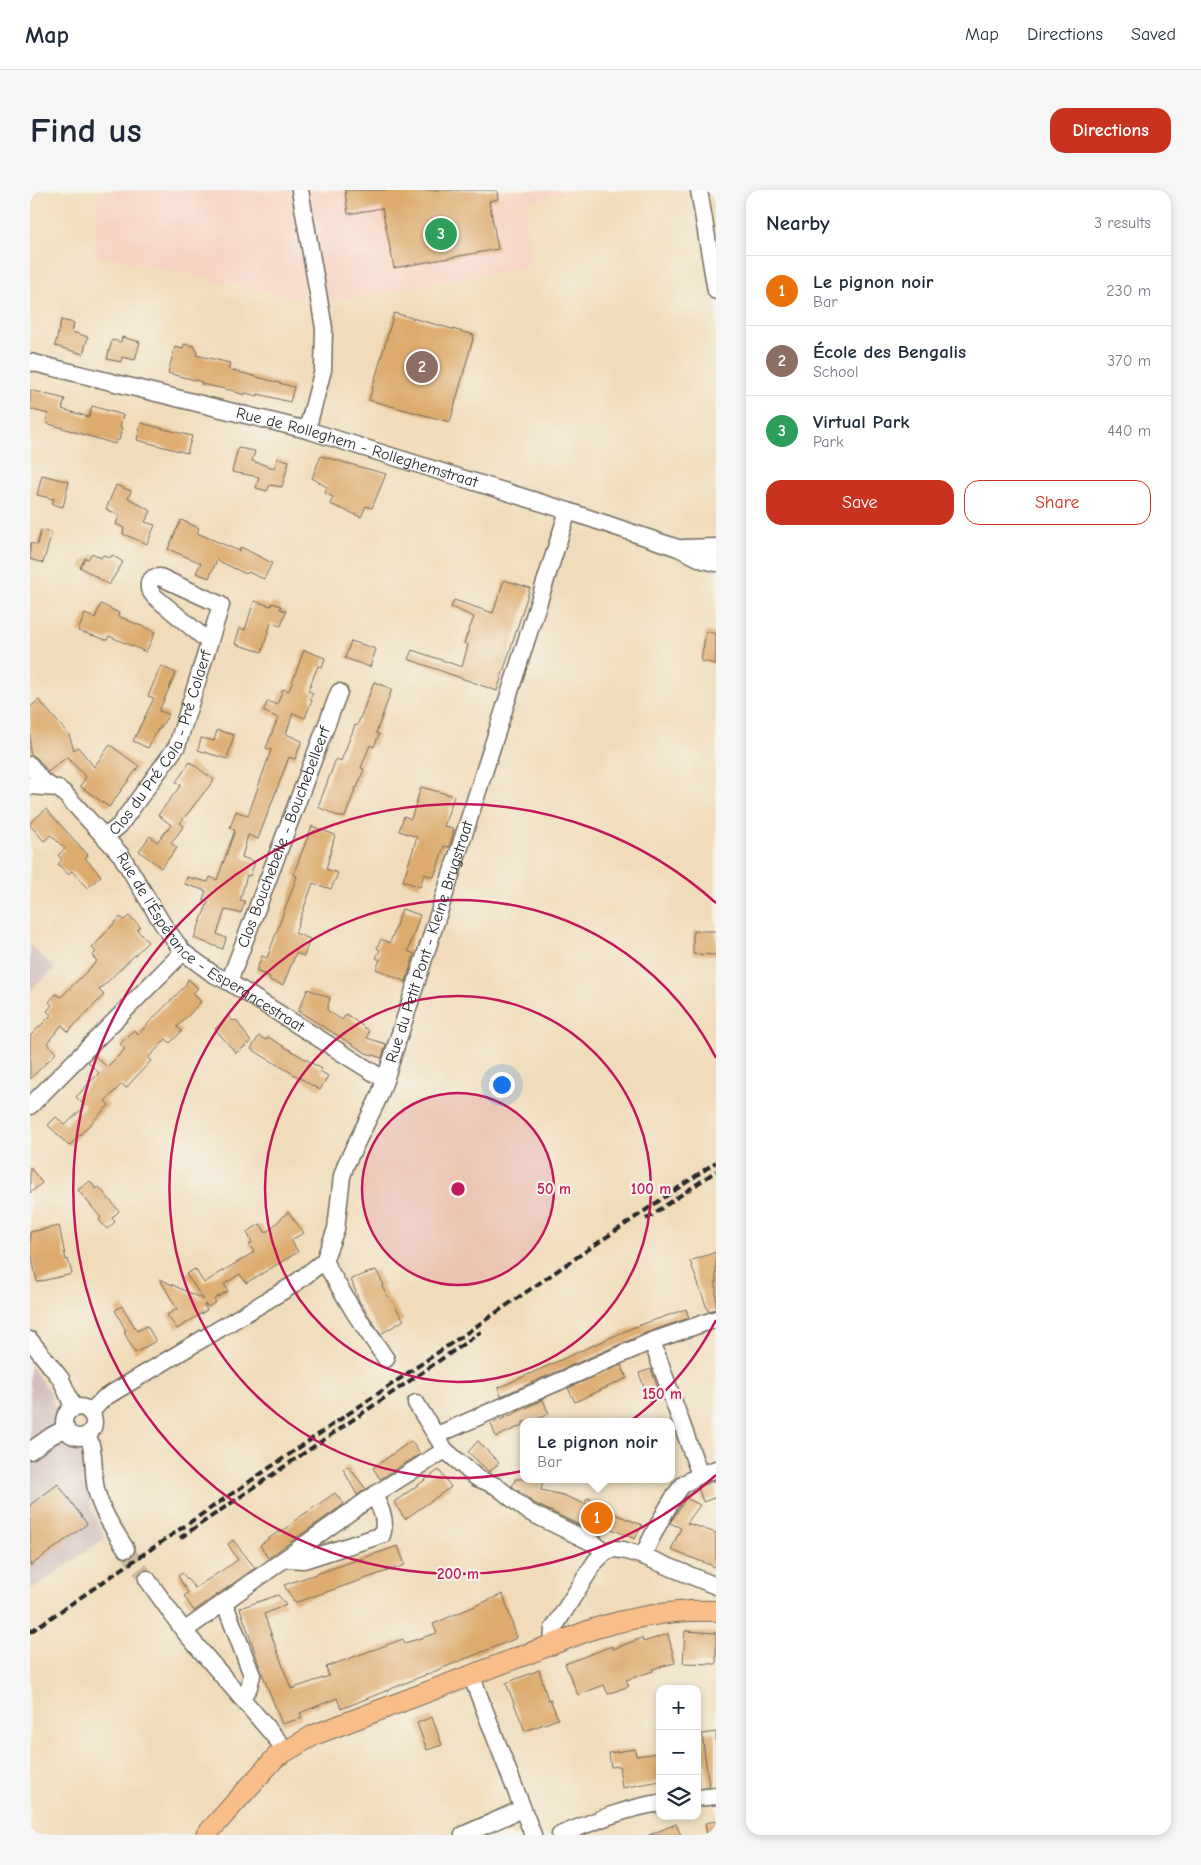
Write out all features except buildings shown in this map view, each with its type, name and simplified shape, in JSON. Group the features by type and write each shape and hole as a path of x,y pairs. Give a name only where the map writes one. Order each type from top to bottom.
{"main road":[{"path":"206,1835 267,1765 286,1750 314,1735 592,1629 631,1618 661,1613 716,1611"}],"street":[{"path":"300,190 324,328 323,370 307,430"},
{"path":"699,190 716,291"},
{"name":"Rue de Rolleghem - Rolleghemstraat","path":"30,362 307,430 568,511 678,548 703,560 716,563"},
{"name":"Rue du Petit Pont - Kleine Brugstraat","path":"324,1261 336,1229 342,1176 385,1080 568,511"},
{"name":"Rue de Rolleghem - Rolleghemstraat","path":"678,548 716,547"},
{"name":"Clos du Pré Cola - Pré Colaerf","path":"105,838 119,826 177,746 221,605 160,577 154,578 149,582 149,589 154,596 209,642"},
{"name":"Clos Bouchebelle - Bouchebelleerf","path":"229,982 339,692"},
{"name":"Rue de l'Éspérance - Esperancestraat","path":"30,767 41,780 64,793 121,855 162,923 183,952 213,974 229,982 385,1080"},
{"path":"30,786 50,786"},
{"path":"30,1106 183,952"},
{"path":"90,1413 104,1398 293,1285 324,1261 354,1312 386,1359"},
{"path":"437,1435 652,1341 716,1319"},
{"path":"30,1340 61,1380 74,1409"},
{"path":"652,1341 700,1475"},
{"path":"416,1403 445,1450 477,1478 496,1486 528,1512 595,1544 605,1552"},
{"path":"83,1408 90,1413 93,1417 93,1427 87,1435 75,1436 66,1428 65,1419 74,1409 83,1408"},
{"path":"30,1451 66,1428"},
{"path":"87,1435 92,1444 96,1488 99,1499 114,1531 126,1549"},
{"path":"184,1631 374,1495 445,1450"},
{"path":"643,1556 650,1539 682,1486 700,1475 716,1469"},
{"path":"286,1559 304,1560 382,1535 385,1526 383,1516 374,1495"},
{"path":"552,1644 553,1629 595,1562 605,1552 613,1549 643,1556 716,1586"},
{"path":"147,1579 184,1631 286,1750"},
{"path":"224,1602 252,1675 249,1687 242,1698"},
{"path":"471,1675 533,1835"},
{"path":"701,1798 716,1796"},
{"path":"560,1835 618,1812 656,1804"},
{"path":"463,1835 522,1809"}],"shaded area":[{"path":"99,190 581,190 526,201 529,267 320,303 94,254"},
{"path":"30,945 55,969 30,990"},
{"path":"30,1366 49,1391 66,1441 82,1454 91,1508 105,1538 30,1591"}],"tunnel":[{"path":"126,1549 147,1579"}],"railway":[{"path":"30,1632 716,1162"},
{"path":"646,1219 716,1171"},
{"path":"180,1538 481,1332"}],"place":[{"name":"Virtual Park","path":"441,234"},
{"name":"École des Bengalis","path":"422,367"},
{"name":"Le pignon noir","path":"597,1518"}]}
